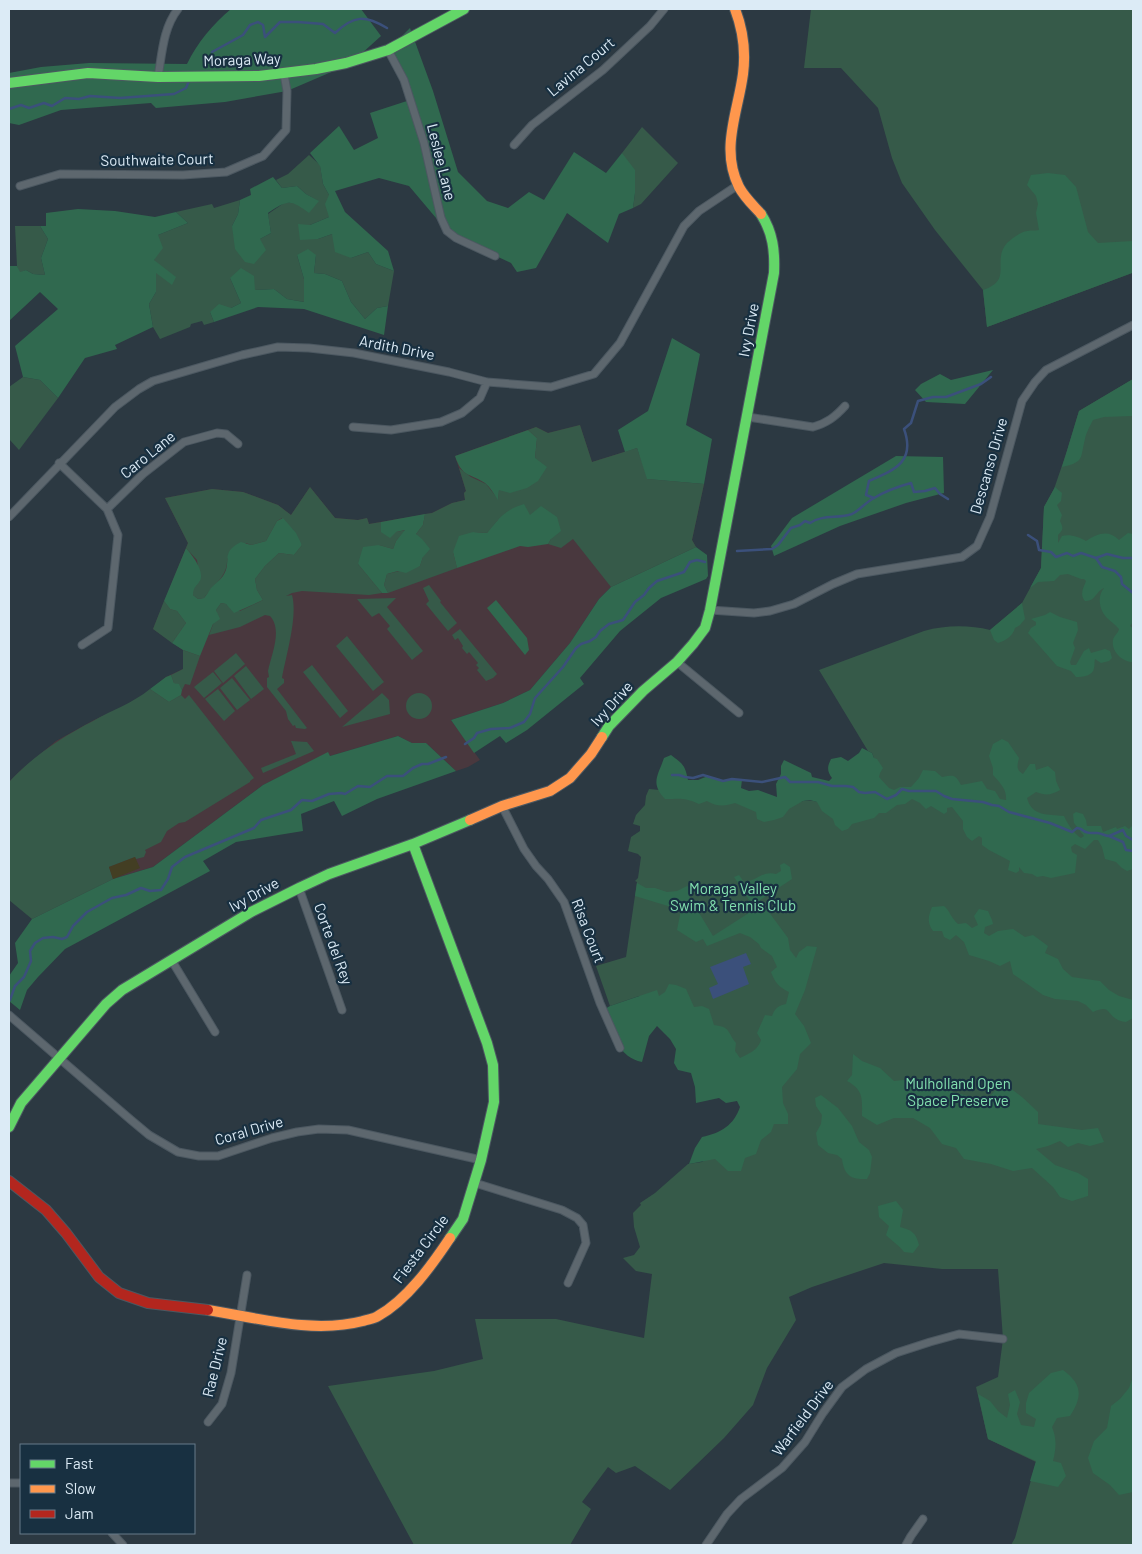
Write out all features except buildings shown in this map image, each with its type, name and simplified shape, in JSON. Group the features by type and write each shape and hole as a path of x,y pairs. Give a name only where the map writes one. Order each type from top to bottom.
{"street":[{"path":"158,77 164,37 178,9"},
{"name":"Moraga Way","path":"9,83 88,73 158,77 284,74 346,63 388,50 464,9"},
{"name":"Lavina Court","path":"514,145 532,125 603,70 650,26 664,9"},
{"name":"Ivy Drive","path":"9,1127 21,1103 106,1004 122,990 251,912 329,874 413,844 502,806 550,791 570,778 591,754 609,726 643,691 676,662 705,628 748,417 774,273 775,252 770,232 759,212 746,199 738,185 731,162 730,149 745,56 743,33 735,9"},
{"name":"Leslee Lane","path":"388,50 404,80 424,143 441,218 447,231 456,238 495,256"},
{"name":"Southwaite Court","path":"20,186 60,174 183,175 226,172 262,156 286,130 287,91 284,74"},
{"name":"Ardith Drive","path":"9,516 115,407 139,390 153,381 242,354 278,347 309,348 354,353 449,372 487,382 551,387 594,374 620,343 684,226 699,210 738,185"},
{"name":"Descanso Drive","path":"710,610 754,613 770,611 794,604 857,574 962,557 977,546 990,517 1022,401 1035,382 1046,370 1133,325"},
{"path":"353,427 391,430 441,422 462,413 480,398 487,382"},
{"path":"748,417 813,427 835,418 845,406"},
{"name":"Caro Lane","path":"107,509 143,474 184,442 217,433 226,434 238,444"},
{"path":"59,463 107,509 118,535 108,628 82,645"},
{"path":"676,662 739,713"},
{"name":"Risa Court","path":"502,806 524,849 564,902 600,1003 620,1048"},
{"name":"Fiesta Circle","path":"9,1182 46,1210 99,1277 119,1293 148,1303 199,1308 297,1325 323,1326 352,1324 376,1317 403,1297 424,1275 444,1249 463,1219 475,1183 494,1102 493,1065 487,1043 413,844"},
{"name":"Corte del Rey","path":"299,888 342,1010"},
{"path":"172,961 215,1032"},
{"name":"Coral Drive","path":"9,1015 58,1059 149,1135 178,1152 199,1156 218,1156 272,1138 297,1132 348,1130 481,1160"},
{"path":"475,1183 562,1210 577,1218 583,1225 586,1243 568,1284"},
{"name":"Rae Drive","path":"208,1422 222,1404 231,1373 247,1275"},
{"name":"Warfield Drive","path":"706,1545 727,1514 741,1499 782,1468 805,1442 822,1413 842,1387 866,1369 896,1354 959,1334 1003,1339"},
{"path":"906,1545 923,1519"},
{"path":"113,1534 124,1545"}],"shaded area":[{"path":"580,425 592,462 637,448 648,479 704,484 692,540 696,547 611,587 599,599 570,643 530,690 503,703 451,720 480,760 456,771 426,743 412,743 398,736 330,756 328,753 263,785 153,867 113,879 32,919 9,782 56,741 94,720 127,705 166,677 183,669 183,650 153,629 188,543 165,498 212,489 243,492 278,505 291,515 310,487 335,518 358,520 367,518 369,524 432,513 452,503 465,500 464,493 466,491 455,456 536,427 548,433"}],"green space":[{"path":"231,9 361,9 381,36 350,64 287,91 225,102 156,108 151,103 61,110 19,125 9,123 9,73 41,67 89,63 187,64 206,34"},
{"path":"811,9 1133,9 1133,276 1132,273 987,327 983,290 935,230 902,183 892,158 878,108 841,68 804,68"},
{"path":"410,28 433,91 458,172 487,201 508,208 529,192 544,200 574,152 606,173 622,153 635,170 633,208 619,214 608,243 567,213 536,268 517,272 511,263 447,231 409,186 379,178 335,191 345,212 388,251 394,271 376,264 368,252 351,258 335,252 332,234 318,239 300,240 298,224 310,225 329,217 325,204 329,195 323,184 320,166 310,153 339,126 354,150 378,138 370,113 410,100 388,50"},
{"path":"642,127 678,163 641,204 633,208 635,193 622,153"},
{"path":"309,155 320,165 323,184 329,195 329,217 310,225 318,239 332,234 351,258 368,252 376,264 394,271 388,306 377,308 365,319 351,302 342,281 325,274 314,273 316,255 297,255 304,279 304,302 287,299 274,289 255,290 230,278 241,303 231,308 210,312 214,322 204,325 202,321 191,324 190,327 160,339 153,327 149,304 156,292 154,259 158,235 188,223 176,212 212,204 214,208 240,200 238,214 232,226 260,239 271,233 268,214 284,203 318,201 297,186 282,188 276,180 288,174"},
{"path":"1048,173 1065,175 1076,187 1088,232 1098,243 1133,241 1133,276 1132,273 987,327 983,290 998,281 1001,257 1007,243 1022,232 1039,230 1036,196 1027,185 1031,175"},
{"path":"273,177 282,188 297,186 306,194 319,201 309,213 293,203 289,203 268,213 271,233 260,239 266,250 254,264 245,262 235,249 232,226 238,214 240,200 251,195 250,189"},
{"path":"78,209 115,211 155,217 176,212 188,223 158,235 163,248 154,260 176,277 172,285 156,273 156,292 149,304 153,327 115,345 117,349 85,358 58,398 40,380 23,377 15,346 58,309 40,292 9,321 9,266 17,266 20,272 26,270 33,274 45,275 41,258 48,239 40,226 46,226 46,213"},
{"path":"15,226 40,226 48,239 41,258 45,275 33,274 26,270 19,273"},
{"path":"308,249 316,255 314,273 325,274 342,281 351,302 365,319 377,308 388,306 384,335 304,309 258,307 214,322 210,312 219,304 231,308 241,303 230,278 241,268 254,276 255,290 274,289 287,299 304,302 304,279 297,255"},
{"path":"672,338 700,354 686,425 712,439 704,484 647,479 637,448 625,452 618,430 648,411"},
{"path":"993,370 965,404 926,402 915,390 921,384 940,374 951,380"},
{"path":"23,377 40,380 58,398 19,450 9,439 9,387"},
{"name":"Mulholland Open Space Preserve","path":"1133,379 1133,1545 1011,1545 1015,1538 1036,1462 988,1439 976,1387 998,1377 1003,1339 998,1269 942,1269 884,1263 812,1287 789,1297 796,1320 767,1368 753,1405 724,1438 670,1490 635,1466 616,1473 608,1467 582,1502 591,1509 570,1545 414,1545 328,1386 434,1371 483,1359 475,1319 556,1319 644,1338 652,1274 636,1271 623,1258 634,1255 640,1247 634,1227 633,1213 641,1205 640,1203 655,1193 688,1164 702,1162 767,1117 639,996 610,1006 596,966 626,957 637,882 635,881 638,878 641,857 628,851 631,837 640,831 640,826 633,824 636,815 645,805 649,789 798,803 803,801 817,802 874,758 819,670 932,629 957,626 990,630 1022,603 1041,568 1044,507 1054,489 1079,411"},
{"path":"1133,379 1132,416 1104,417 1093,420 1086,434 1082,455 1075,463 1062,467 1079,411"},
{"path":"580,425 592,462 637,448 648,479 704,484 692,540 696,547 611,587 573,539 561,548 548,544 551,539 530,515 498,520 487,533 473,532 453,552 457,568 388,593 384,585 387,574 420,566 423,557 416,534 423,525 425,514 465,500 464,493 466,491 459,468 471,477 486,484 498,499 499,490 535,458 537,438 528,430 536,427 548,433"},
{"path":"528,430 537,438 535,458 547,467 538,481 527,488 510,493 499,490 498,500 485,483 467,474 460,468 455,456"},
{"path":"896,456 943,457 944,493 906,503 840,526 774,556 771,546 792,518"},
{"path":"310,487 335,518 358,520 367,518 369,524 381,522 381,532 406,530 396,541 393,549 379,545 358,564 382,593 369,595 302,591 286,596 292,595 293,625 282,678 284,683 277,689 307,728 305,729 293,726 288,719 286,711 267,687 268,671 276,635 276,628 270,616 265,615 240,627 209,635 217,614 216,610 221,603 240,611 263,600 257,590 255,579 279,553 294,555 302,545 282,518 277,521 266,541 251,545 246,543 227,559 227,565 220,580 204,598 198,599 193,595 193,589 200,581 197,560 186,548 188,543 165,498 212,489 243,492 278,505 291,515"},
{"path":"1055,487 1062,493 1061,501 1057,505 1062,515 1060,521 1062,528 1058,535 1058,543 1062,536 1065,535 1074,536 1086,541 1102,534 1111,535 1119,540 1128,533 1133,534 1133,622 1130,626 1133,628 1133,662 1118,656 1114,648 1113,640 1119,629 1104,615 1101,607 1100,595 1104,588 1091,600 1085,601 1082,593 1086,581 1068,574 1060,575 1054,581 1038,582 1030,588 1041,568 1044,507"},
{"path":"524,504 530,515 541,506 557,517 561,531 548,544 528,547 520,546 457,568 453,552 459,536 473,532 487,533 503,515"},
{"path":"425,514 423,525 416,534 430,549 423,557 420,566 406,573 398,571 387,574 384,585 388,593 382,593 358,564 363,547 379,545 393,549 396,541 405,530 396,532 390,538 381,532 381,522"},
{"path":"283,518 296,533 302,545 294,555 279,553 255,579 257,590 263,600 234,613 226,604 221,603 216,610 220,619 213,624 200,656 183,650 172,643 186,623 177,611 170,609 164,601 186,548 197,563 201,573 200,581 194,588 193,595 198,599 204,598 226,571 230,550 241,542 251,545 266,541 277,521"},
{"path":"696,547 707,555 708,576 706,579 661,598 620,631 580,678 584,684 527,730 506,743 500,736 474,753 451,720 503,703 530,690 570,643 599,599 611,587"},
{"path":"429,585 457,623 448,631 426,604 429,601 423,588"},
{"path":"396,598 387,607 423,651 412,660 387,629 390,626 379,613 372,617 357,599"},
{"path":"496,600 527,638 529,650 525,655 487,608"},
{"path":"164,601 170,609 177,611 186,623 172,643 153,629"},
{"path":"1022,603 1025,619 1008,638 998,643 994,640 990,630"},
{"path":"1050,612 1077,622 1078,630 1073,643 1075,648 1070,662 1071,665 1076,665 1084,651 1089,648 1091,653 1105,649 1110,651 1112,658 1101,663 1095,659 1092,673 1082,677 1076,677 1071,671 1057,666 1028,633 1036,625 1036,622 1031,619"},
{"path":"460,629 497,674 493,678 486,681 477,670 479,668 476,665 478,663 469,652 467,654 462,648 463,646 458,638 455,640 452,635"},
{"path":"347,636 384,682 373,691 336,646"},
{"path":"183,650 200,656 190,685 185,684 182,690 179,685 174,683 171,675 183,669"},
{"path":"236,653 245,664 223,683 214,671"},
{"path":"312,665 348,711 340,718 303,672"},
{"path":"246,666 264,689 251,699 234,676"},
{"path":"213,672 222,683 204,698 194,687"},
{"path":"171,675 174,683 179,684 182,690 181,695 169,702 150,689"},
{"path":"232,678 250,700 237,710 220,688"},
{"path":"150,689 169,702 181,695 185,699 189,695 254,778 185,822 179,823 167,831 161,842 145,850 144,857 136,859 135,857 109,867 113,879 32,919 9,900 9,782 38,755 59,740 130,702"},
{"path":"218,689 235,711 224,721 205,699"},
{"path":"382,693 389,700 390,714 342,727"},
{"path":"419,693 428,697 432,706 428,715 419,719 410,715 406,706 410,697"},
{"path":"398,736 412,743 426,743 456,771 377,799 342,816 334,801 301,814 303,831 236,842 203,861 210,871 65,949 27,990 20,1010 9,1001 9,976 18,963 15,943 32,919 113,879 153,867 263,785 328,752 330,756"},
{"path":"1002,739 1008,742 1019,758 1019,771 1023,774 1030,764 1035,764 1036,770 1048,766 1055,772 1060,790 1048,794 1036,792 1027,798 1029,804 1037,812 1064,816 1071,828 1081,838 1084,836 1074,823 1073,814 1076,812 1083,814 1087,826 1101,826 1103,832 1116,827 1117,829 1125,826 1129,829 1133,825 1133,869 1127,871 1116,862 1105,859 1098,840 1094,840 1085,849 1075,844 1071,847 1072,852 1077,855 1075,873 1051,878 1037,877 1024,873 1019,867 1019,871 1016,873 1008,870 1010,861 982,845 982,838 979,836 972,841 967,837 963,829 963,821 952,807 947,808 947,812 944,814 931,806 926,809 912,799 905,804 897,805 886,813 879,813 874,818 852,824 848,829 842,831 835,825 833,819 822,811 817,802 810,800 803,801 789,809 783,817 764,822 757,819 756,812 735,803 721,805 707,801 699,804 686,799 665,799 660,793 657,784 664,758 671,755 683,765 688,780 698,780 708,776 723,781 732,779 742,780 741,788 749,791 758,790 777,797 776,784 781,774 781,766 784,760 811,773 812,777 829,781 832,778 828,769 831,759 841,757 848,761 859,753 862,748 872,753 874,758 877,759 883,768 879,777 889,788 894,790 900,787 911,787 923,770 935,771 942,777 954,776 961,785 982,781 987,789 995,791 1000,799 1006,800 1004,789 993,775 989,756 993,744"},
{"path":"291,741 307,742 314,751 263,773 261,768 296,754"},
{"path":"784,863 790,867 792,879 760,900 788,938 790,950 796,958 799,952 807,946 817,947 805,990 795,1014 804,1026 811,1043 800,1054 797,1069 782,1087 783,1103 788,1114 788,1124 774,1124 771,1132 761,1140 756,1154 745,1158 741,1171 728,1171 715,1159 689,1164 695,1148 702,1137 721,1130 734,1119 740,1107 737,1101 726,1103 719,1098 696,1103 695,1087 691,1073 678,1070 674,1063 676,1049 670,1039 657,1026 649,1036 642,1062 627,1055 621,1049 616,1042 603,1010 657,990 659,996 665,992 669,984 676,985 686,989 694,1007 702,1006 709,1009 714,1025 726,1029 736,1043 735,1051 740,1058 758,1046 761,1040 757,1033 765,1015 772,1016 777,1008 786,1004 789,992 778,984 771,972 777,967 772,956 750,937 740,933 707,946 703,939 696,942 677,930 681,910 635,896 637,883 646,888 655,888 667,892 677,891 687,886 698,891 689,896 713,936 755,909 734,877 739,875 744,882 771,873 776,874 781,871 780,865"},
{"path":"944,906 958,924 966,923 972,928 978,925 974,916 979,909 988,911 993,924 985,927 984,933 989,936 998,931 1013,929 1025,937 1033,935 1048,946 1045,953 1058,959 1063,969 1072,977 1100,981 1119,996 1133,1000 1133,1018 1126,1022 1118,1020 1106,1009 1093,1012 1086,1005 1078,1001 1055,999 1043,995 1013,974 1010,961 1000,966 969,955 964,942 956,935 950,940 944,937 942,931 933,931 931,928 929,919 932,907"},
{"path":"853,1054 862,1061 880,1068 894,1081 922,1078 947,1090 985,1101 995,1091 1006,1085 1038,1112 1038,1124 1082,1130 1098,1128 1104,1142 1090,1146 1078,1143 1068,1147 1060,1141 1036,1149 1055,1165 1078,1173 1088,1179 1088,1196 1072,1201 1060,1197 1053,1187 1032,1168 1013,1171 991,1164 964,1159 956,1148 942,1144 930,1128 913,1118 894,1118 877,1125 862,1116 861,1096 857,1088 847,1081 852,1075"},
{"path":"821,1095 838,1108 852,1126 859,1142 869,1150 872,1157 870,1173 867,1179 857,1179 849,1175 844,1169 842,1159 837,1155 828,1153 818,1145 816,1133 821,1124 822,1115 816,1106 815,1098"},
{"path":"896,1201 903,1210 900,1227 908,1229 915,1235 918,1241 919,1245 913,1253 904,1252 886,1235 889,1226 879,1217 878,1206"},
{"path":"1063,1370 1074,1380 1079,1396 1070,1416 1057,1418 1052,1427 1055,1436 1053,1461 1061,1463 1066,1476 1058,1487 1030,1481 1036,1461 988,1439 978,1394 990,1401 1007,1418 1010,1405 1008,1394 1015,1390 1020,1402 1017,1414 1021,1425 1034,1427 1036,1419 1026,1413 1029,1393 1051,1373"},
{"path":"1133,1377 1133,1492 1119,1495 1110,1485 1093,1473 1088,1458 1094,1441 1107,1428 1111,1406 1129,1388"}],"sand":[{"path":"135,857 140,868 113,879 109,867"}],"water":[{"path":"746,953 751,964 743,967 749,984 713,999 709,988 718,984 710,967"}],"waterway":[{"path":"212,52 243,35 250,25 258,22 263,25 265,37 280,22 323,24 335,33 348,23 360,19 366,19 387,28"},
{"path":"9,109 21,105 29,108 44,103 52,106 65,98 79,99 90,96 120,98 174,94 186,88 189,81"},
{"path":"874,498 866,495 869,481 887,473 905,457 907,440 904,429 911,423 918,401 933,397 946,397 981,384 991,377"},
{"path":"737,551 772,549 778,545 791,528 805,521 810,523 820,518 852,514 878,496 911,483 914,492 935,488 948,499"},
{"path":"1028,535 1037,541 1039,550 1051,552 1056,557 1067,553 1073,556 1081,553 1096,558 1107,554 1123,558 1133,558"},
{"path":"1096,558 1102,567 1115,571 1121,577 1122,584 1133,593"},
{"path":"465,744 474,738 477,733 491,729 510,728 524,722 530,714 535,698 563,667 576,648 596,637 609,624 623,620 635,602 657,581 684,572 690,562 697,560 705,562"},
{"path":"10,1000 15,986 24,977 31,961 30,951 35,943 43,938 53,937 62,939 67,937 73,926 87,912 112,898 126,895 141,888 150,891 161,890 168,879 172,867 185,857 254,828 261,820 291,810 302,800 312,801 329,794 345,794 358,786 370,787 387,776 403,776 422,764 428,764 446,757"},
{"path":"672,775 693,778 703,775 723,781 732,779 762,782 785,777 790,782 818,782 832,786 853,787 859,792 875,792 887,799 896,795 902,789 909,791 936,791 952,799 983,802 999,806 1009,812 1050,823 1072,832 1077,828 1090,833 1109,836 1123,830 1126,836 1133,840"},
{"path":"1109,836 1123,842 1126,850 1133,851"}],"traffic: fast":[{"path":"9,83 88,73 158,77 259,76 316,69 346,63 388,50 464,9"},
{"path":"602,737 609,726 643,691 677,662 705,628 774,273 772,242 761,214"},
{"path":"9,1127 21,1103 106,1004 122,990 251,912 299,888 329,874 413,844 470,820"},
{"path":"413,844 487,1043 493,1065 494,1102 481,1160 463,1219 450,1238"}],"traffic: slow":[{"path":"735,9 742,33 744,57 743,74 732,130 731,159 739,187 746,198 761,214"},
{"path":"470,820 502,806 550,791 570,778 591,754 602,737"},
{"path":"208,1310 305,1325 344,1325 363,1321 376,1317 399,1301 427,1270 450,1238"}],"traffic: jam":[{"path":"9,1181 46,1210 99,1277 119,1293 148,1303 208,1310"}],"park label":[{"name":"Moraga Valley Swim & Tennis Club","path":"733,898"}]}
